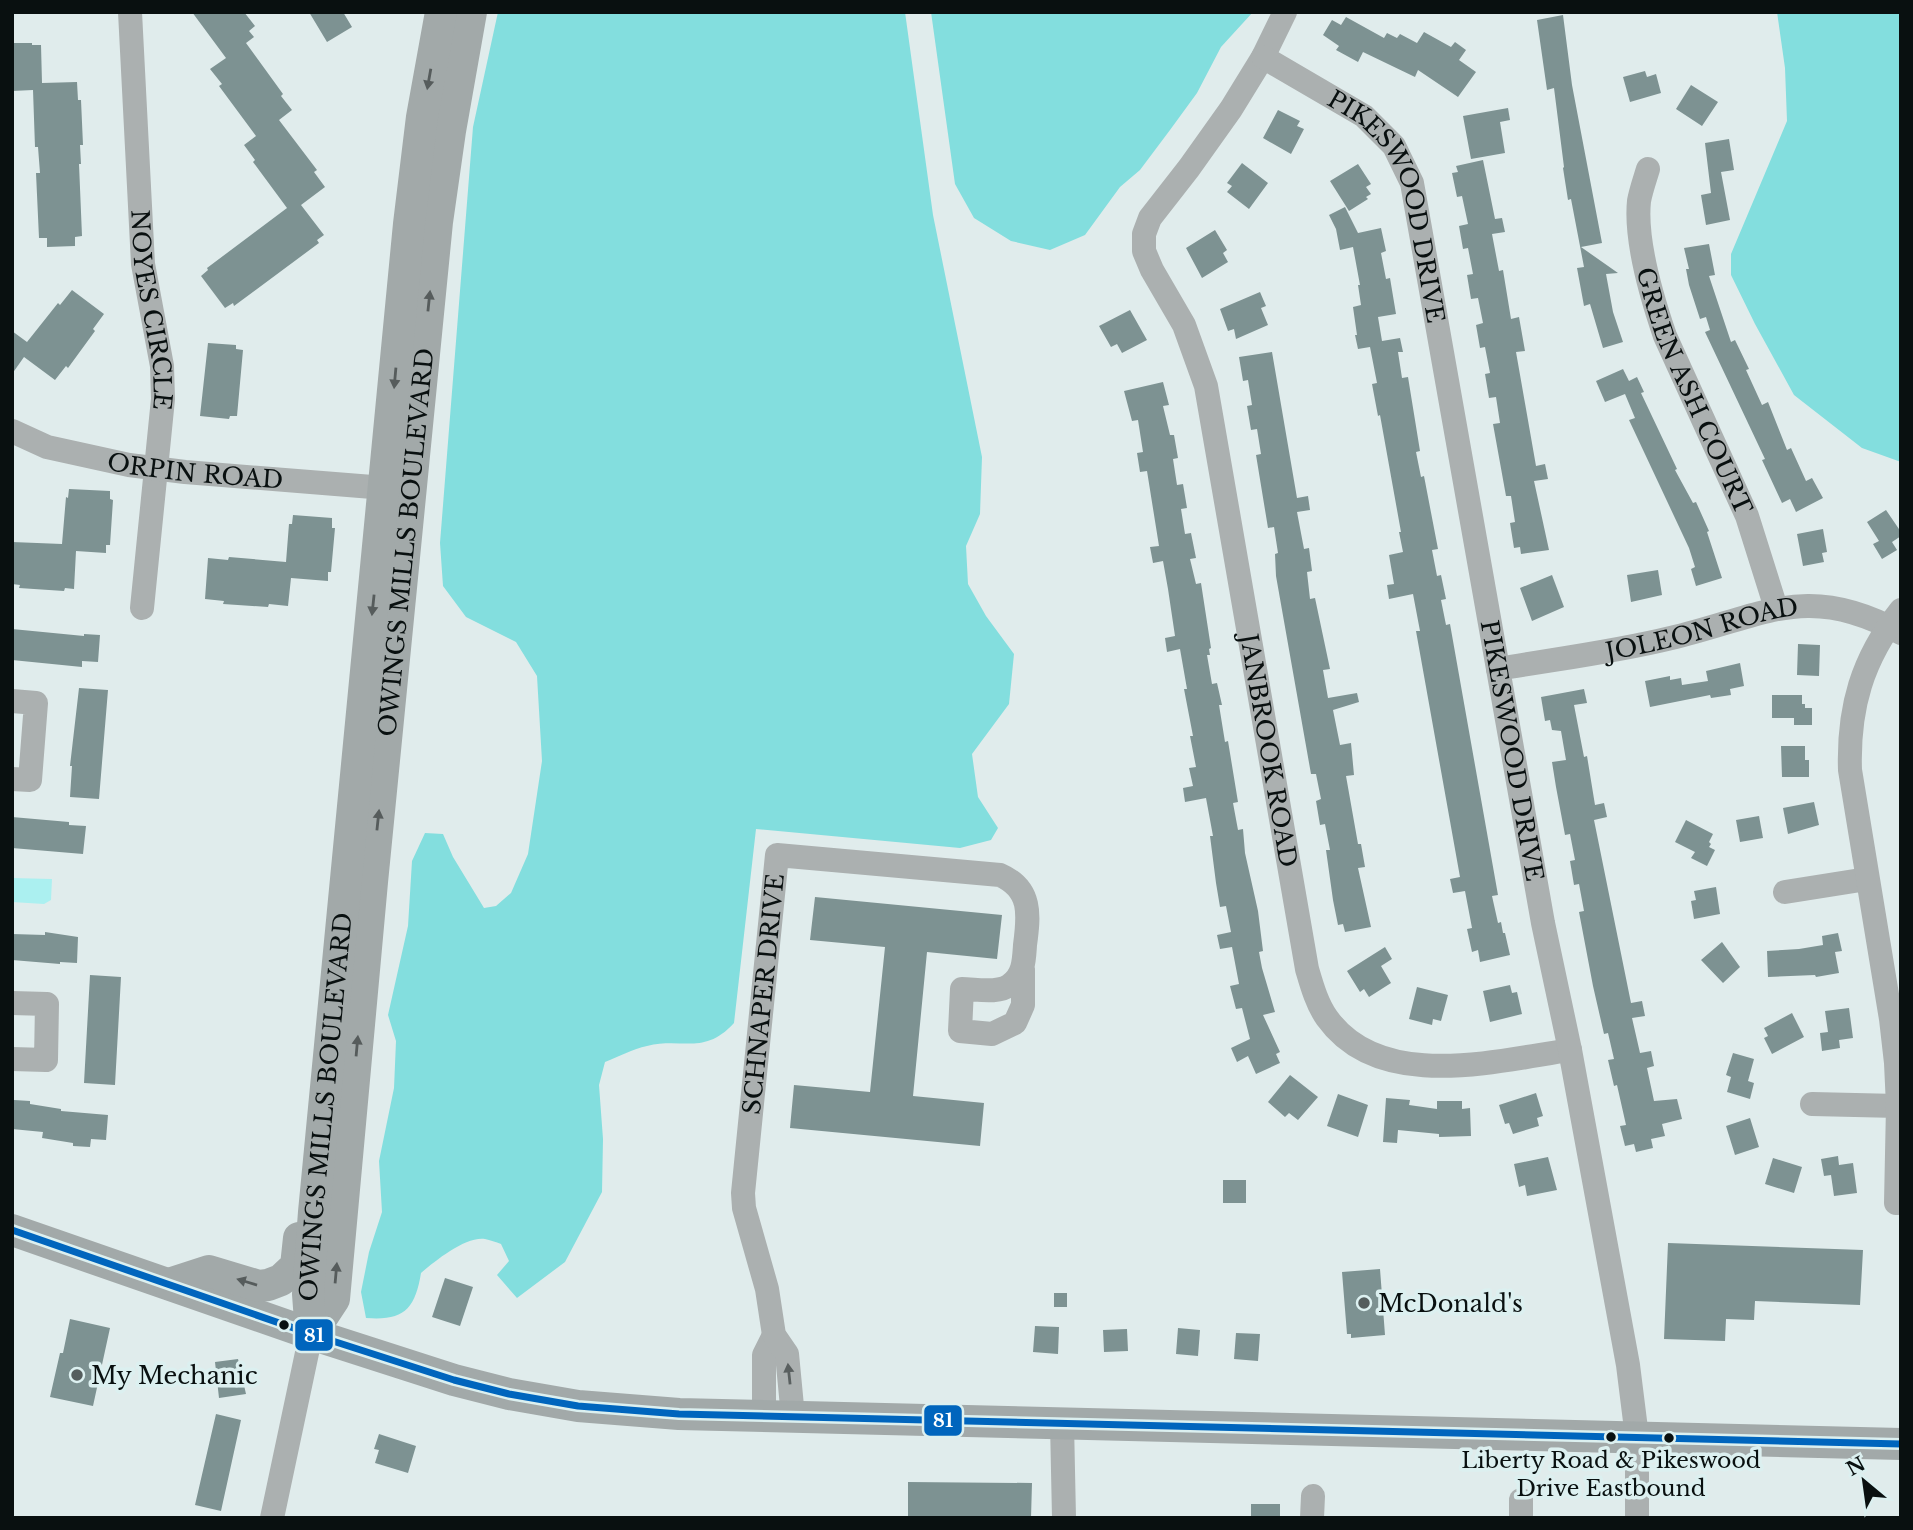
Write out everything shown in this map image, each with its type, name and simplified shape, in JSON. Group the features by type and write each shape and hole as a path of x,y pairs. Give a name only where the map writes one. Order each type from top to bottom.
{"main road":[{"name":"OWINGS MILLS BOULEVARD","path":"311,1334 308,1293 314,1212 410,211 422,117 441,12"},
{"name":"OWINGS MILLS BOULEVARD","path":"311,1334 334,1298 373,868 437,222 471,12"},
{"path":"169,1284 209,1271 259,1286 281,1280 296,1266 301,1221 314,1212"},
{"path":"12,1230 311,1334 454,1380 558,1403 657,1413 779,1417 1901,1444"}],"street":[{"name":"NOYES CIRCLE","path":"130,12 143,264 162,366 163,399 142,608"},
{"path":"1263,57 1285,12"},
{"name":"JANBROOK ROAD","path":"1263,57 1217,129 1150,218 1144,234 1144,251 1184,325 1206,386 1307,969 1315,996 1326,1017 1358,1048 1379,1058 1403,1064 1472,1064 1570,1050"},
{"name":"PIKESWOOD DRIVE","path":"1263,57 1364,116 1394,146 1408,173 1418,207 1543,923 1570,1050 1628,1365 1637,1437 1637,1518"},
{"name":"GREEN ASH COURT","path":"1648,169 1640,198 1638,220 1656,309 1665,336 1747,516 1776,608"},
{"name":"ORPIN ROAD","path":"12,431 47,447 157,469 385,488"},
{"name":"JOLEON ROAD","path":"1498,669 1671,639 1776,608 1801,605 1827,606 1896,623"},
{"path":"1896,623 1860,681 1852,712 1849,741 1850,770 1891,1019 1898,1106 1896,1203"},
{"path":"12,701 36,703 30,780 12,779"},
{"name":"SCHNAPER DRIVE","path":"779,1417 787,1354 774,1335 767,1289 744,1208 743,1193 777,855 1000,875 1013,881 1027,905 1023,970"},
{"path":"1785,892 1867,879"},
{"path":"12,1003 47,1004 46,1060 12,1059"},
{"path":"1812,1104 1898,1106"},
{"path":"272,1518 311,1334"},
{"path":"1062,1423 1064,1518"}],"shaded area":[{"path":"498,12 905,12 933,215 982,457 980,514 966,546 968,584 986,616 1014,654 1009,704 972,754 978,797 998,828 991,840 960,848 756,829 734,1023 713,1039 692,1044 647,1046 605,1062 599,1085 603,1139 602,1192 565,1262 517,1298 497,1275 509,1261 501,1244 485,1239 469,1241 451,1250 421,1273 415,1296 405,1310 389,1317 366,1318 361,1292 369,1252 382,1212 379,1161 394,1088 396,1041 388,1015 408,926 412,861 425,833 443,834 453,857 484,908 496,906 511,893 528,854 542,761 537,676 516,642 466,617 443,586 440,543 473,127"},
{"path":"931,12 1253,12 1221,47 1197,93 1140,170 1120,187 1085,235 1050,250 1011,241 974,218 955,184"},
{"path":"1777,12 1901,12 1901,462 1862,448 1794,395 1731,275 1731,254 1787,121 1785,68"},
{"path":"12,878 52,879 51,900 44,904 12,902"}],"building":[{"path":"192,12 244,12 255,26 249,31 254,37 246,43 292,110 279,120 317,170 314,172 325,187 301,205 324,235 317,240 319,243 234,306 233,303 225,308 201,276 207,268 287,208 253,162 255,160 244,145 256,136 219,86 222,84 210,69 226,58"},
{"path":"309,12 343,12 352,27 327,42"},
{"path":"1563,15 1572,85 1602,243 1581,247 1618,273 1606,274 1613,312 1623,342 1603,348 1590,304 1584,306 1577,268 1584,267 1571,199 1568,200 1554,88 1547,90 1537,20"},
{"path":"1346,17 1384,38 1387,33 1397,38 1400,34 1417,43 1424,32 1451,47 1455,42 1466,50 1459,60 1476,72 1458,97 1418,70 1415,77 1363,52 1358,62 1336,50 1339,46 1323,35 1332,20 1341,25"},
{"path":"12,43 41,45 42,83 77,82 78,100 81,100 83,145 80,145 79,164 82,236 75,237 75,246 47,247 47,238 39,238 36,173 40,173 38,147 35,147 33,90 12,91"},
{"path":"1645,71 1647,77 1656,74 1661,93 1630,102 1623,77"},
{"path":"1691,85 1718,102 1702,126 1676,109"},
{"path":"1508,108 1510,120 1500,122 1505,153 1471,159 1463,116"},
{"path":"1278,110 1300,121 1297,126 1304,129 1291,154 1263,138"},
{"path":"1729,139 1734,170 1721,172 1730,220 1706,225 1701,195 1711,193 1705,143"},
{"path":"1483,160 1495,219 1502,218 1505,232 1492,234 1499,271 1503,270 1511,319 1519,317 1525,351 1516,352 1536,466 1545,464 1548,479 1534,481 1549,550 1521,554 1520,547 1514,548 1510,523 1515,522 1511,496 1506,496 1493,424 1500,423 1496,397 1489,398 1485,374 1490,373 1485,347 1480,348 1476,325 1483,323 1478,298 1471,299 1467,275 1473,274 1468,248 1463,249 1459,226 1468,224 1462,196 1457,197 1452,173 1458,172 1456,166"},
{"path":"1242,163 1268,183 1249,209 1227,192 1232,186 1227,183"},
{"path":"1358,164 1371,184 1366,187 1371,194 1366,197 1368,199 1349,211 1330,181"},
{"path":"1345,207 1358,233 1381,228 1386,251 1381,253 1386,279 1390,278 1396,314 1378,317 1382,341 1400,338 1403,352 1398,352 1402,378 1408,377 1420,451 1416,452 1421,477 1424,476 1438,549 1432,550 1437,576 1441,575 1446,599 1441,600 1446,625 1450,624 1498,895 1492,896 1498,923 1501,922 1510,955 1480,962 1478,950 1472,952 1467,929 1472,928 1465,891 1453,893 1450,879 1460,877 1416,631 1420,631 1413,594 1389,599 1387,585 1394,584 1389,555 1403,552 1401,532 1372,384 1377,383 1370,347 1358,349 1355,335 1353,307 1361,305 1353,247 1340,250 1336,229 1329,215"},
{"path":"1215,230 1227,250 1223,253 1228,262 1202,278 1186,248"},
{"path":"1709,244 1715,275 1709,276 1731,342 1735,340 1762,405 1768,402 1787,450 1791,448 1806,481 1812,478 1823,498 1796,512 1790,499 1782,503 1762,460 1765,459 1705,332 1710,330 1706,317 1700,319 1689,285 1686,269 1689,269 1684,248"},
{"path":"72,290 104,314 93,329 95,331 68,368 66,366 55,380 24,357 12,374 12,331 27,342"},
{"path":"1260,292 1266,306 1261,308 1268,325 1236,339 1234,329 1228,331 1220,309"},
{"path":"1130,310 1147,340 1122,353 1117,344 1111,347 1099,326"},
{"path":"208,343 236,345 236,349 243,350 237,416 230,416 229,419 200,416"},
{"path":"1272,352 1297,498 1308,496 1310,510 1297,512 1304,549 1309,548 1312,571 1307,572 1310,599 1315,598 1330,669 1323,670 1328,698 1357,693 1359,702 1333,710 1340,745 1351,743 1354,775 1346,776 1358,844 1361,844 1365,867 1358,868 1371,927 1345,932 1343,924 1338,925 1333,900 1326,850 1330,850 1325,824 1320,825 1316,801 1321,799 1316,774 1311,774 1276,576 1275,554 1278,553 1274,527 1268,528 1256,455 1261,454 1257,429 1251,430 1247,406 1252,405 1248,380 1243,381 1239,357"},
{"path":"1623,369 1629,381 1637,377 1644,392 1641,393 1677,469 1675,470 1693,503 1696,502 1709,531 1707,532 1722,578 1696,586 1691,569 1695,567 1689,548 1629,420 1635,418 1625,394 1605,402 1596,381"},
{"path":"1163,382 1169,405 1163,406 1170,435 1174,435 1178,458 1173,459 1177,485 1183,484 1187,508 1181,509 1185,534 1191,533 1196,558 1190,559 1196,584 1201,583 1211,648 1210,655 1207,655 1212,684 1217,683 1225,742 1228,741 1238,802 1233,803 1238,830 1243,829 1245,853 1258,911 1263,951 1259,952 1275,1012 1263,1015 1280,1052 1276,1054 1280,1063 1256,1074 1248,1056 1237,1062 1231,1048 1250,1039 1242,1008 1236,1009 1230,986 1239,984 1232,947 1220,949 1217,935 1231,932 1226,906 1220,907 1210,836 1213,836 1206,798 1185,802 1183,788 1193,786 1189,768 1196,767 1184,689 1187,689 1180,649 1167,652 1165,638 1175,636 1168,589 1163,561 1153,563 1150,547 1159,546 1147,471 1140,472 1137,453 1143,452 1138,420 1132,421 1124,391"},
{"path":"69,489 110,491 110,499 113,500 110,545 106,545 106,553 76,551 74,589 65,588 64,591 19,588 20,585 12,584 12,542 62,544"},
{"path":"1886,510 1901,536 1892,542 1897,550 1882,559 1873,544 1879,541 1867,522"},
{"path":"293,515 332,518 332,528 335,528 328,581 291,578 288,606 223,604 224,601 205,599 208,558 286,562 289,524 292,524"},
{"path":"1823,529 1827,552 1822,553 1824,562 1803,566 1797,534"},
{"path":"1658,570 1662,595 1631,602 1627,575"},
{"path":"1552,575 1564,607 1532,621 1520,588"},
{"path":"12,629 100,635 98,662 82,661 82,667 12,660"},
{"path":"1798,644 1820,645 1819,676 1797,675"},
{"path":"1740,663 1744,686 1730,689 1731,695 1711,698 1710,695 1650,707 1645,681 1670,676 1670,680 1681,678 1682,685 1708,681 1706,671"},
{"path":"79,688 108,690 99,799 70,797 70,766"},
{"path":"1584,689 1587,703 1574,705 1584,757 1587,756 1595,805 1604,803 1607,817 1594,820 1631,1003 1642,1001 1645,1016 1632,1018 1640,1053 1651,1051 1654,1066 1647,1068 1654,1101 1677,1099 1682,1119 1662,1124 1665,1136 1651,1139 1653,1148 1636,1152 1634,1144 1625,1146 1620,1126 1626,1125 1608,1060 1614,1059 1608,1033 1604,1034 1593,986 1579,912 1584,911 1579,884 1574,885 1570,861 1575,860 1570,834 1565,835 1556,787 1552,762 1566,760 1561,731 1552,730 1550,720 1545,721 1541,697"},
{"path":"1772,695 1802,695 1805,708 1812,708 1812,725 1794,725 1794,718 1772,718"},
{"path":"1781,746 1805,746 1805,760 1809,760 1809,777 1782,777"},
{"path":"1814,802 1819,825 1788,834 1783,808"},
{"path":"1759,816 1763,838 1740,842 1736,820"},
{"path":"12,817 86,826 83,854 12,848"},
{"path":"1686,820 1713,834 1709,847 1715,850 1707,866 1691,858 1695,852 1675,842"},
{"path":"1716,887 1720,914 1694,919 1691,901 1696,900 1694,891"},
{"path":"815,897 1002,915 997,959 927,952 913,1096 984,1103 980,1146 790,1128 794,1085 870,1092 885,947 810,940"},
{"path":"45,932 78,937 77,963 12,960 12,934 45,935"},
{"path":"1838,933 1842,951 1835,952 1839,973 1816,977 1768,977 1767,951 1823,945 1822,936"},
{"path":"1722,942 1740,967 1723,983 1701,960"},
{"path":"1385,947 1392,959 1381,966 1391,983 1369,997 1364,989 1360,992 1347,971"},
{"path":"90,975 121,977 115,1085 84,1083"},
{"path":"1510,985 1512,993 1517,992 1522,1014 1490,1022 1483,991"},
{"path":"1417,987 1448,995 1441,1021 1433,1019 1432,1025 1409,1019"},
{"path":"1849,1008 1853,1038 1839,1040 1840,1048 1822,1051 1820,1033 1828,1032 1825,1011"},
{"path":"1792,1013 1804,1037 1772,1054 1764,1038 1768,1036 1764,1028"},
{"path":"1733,1053 1754,1059 1748,1081 1754,1083 1750,1099 1727,1092 1731,1077 1726,1075"},
{"path":"1290,1075 1318,1097 1298,1120 1289,1113 1285,1117 1268,1102"},
{"path":"1536,1093 1543,1116 1537,1118 1539,1126 1513,1134 1509,1123 1505,1124 1499,1105"},
{"path":"1338,1094 1368,1105 1358,1137 1327,1126"},
{"path":"1386,1098 1410,1100 1409,1105 1437,1109 1437,1101 1462,1101 1462,1109 1470,1108 1471,1136 1439,1137 1439,1134 1398,1130 1397,1143 1383,1142"},
{"path":"14,1100 30,1101 30,1104 61,1111 108,1115 106,1140 91,1139 90,1147 73,1146 73,1143 42,1138 43,1132 12,1129"},
{"path":"1750,1118 1759,1147 1735,1155 1726,1126"},
{"path":"1838,1156 1839,1165 1853,1163 1857,1193 1834,1196 1831,1175 1824,1176 1821,1159"},
{"path":"1548,1157 1557,1190 1527,1196 1525,1185 1519,1187 1514,1164"},
{"path":"1773,1158 1802,1167 1794,1193 1765,1184"},
{"path":"1223,1180 1246,1180 1246,1203 1223,1203"},
{"path":"1668,1243 1863,1250 1860,1305 1755,1301 1754,1320 1726,1319 1725,1341 1664,1339"},
{"name":"McDonald's","path":"1380,1269 1385,1335 1351,1338 1351,1334 1347,1334 1342,1272"},
{"path":"445,1278 473,1287 460,1326 432,1317"},
{"path":"1054,1293 1067,1293 1067,1307 1054,1307"},
{"name":"My Mechanic","path":"70,1319 110,1328 93,1406 50,1397"},
{"path":"1035,1326 1059,1327 1058,1354 1033,1352"},
{"path":"1178,1328 1200,1330 1198,1356 1176,1354"},
{"path":"1127,1329 1128,1351 1104,1352 1103,1330"},
{"path":"1236,1333 1260,1334 1258,1361 1234,1359"},
{"path":"238,1359 246,1394 219,1398 215,1362"},
{"path":"216,1414 241,1420 221,1511 195,1505"},
{"path":"379,1434 416,1446 408,1473 375,1463 379,1450 374,1449"},
{"path":"908,1482 1032,1483 1031,1518 908,1518"},
{"path":"1251,1504 1280,1504 1280,1518 1251,1518"}],"transit line":[{"name":"81","path":"12,1230 311,1334 454,1380 509,1394 578,1406 679,1414 1901,1444"}],"place":[{"name":"McDonald's","path":"1364,1303"},
{"name":"My Mechanic","path":"77,1375"},
{"name":"Liberty Road & Pikeswood Drive Eastbound","path":"1611,1437"}]}
